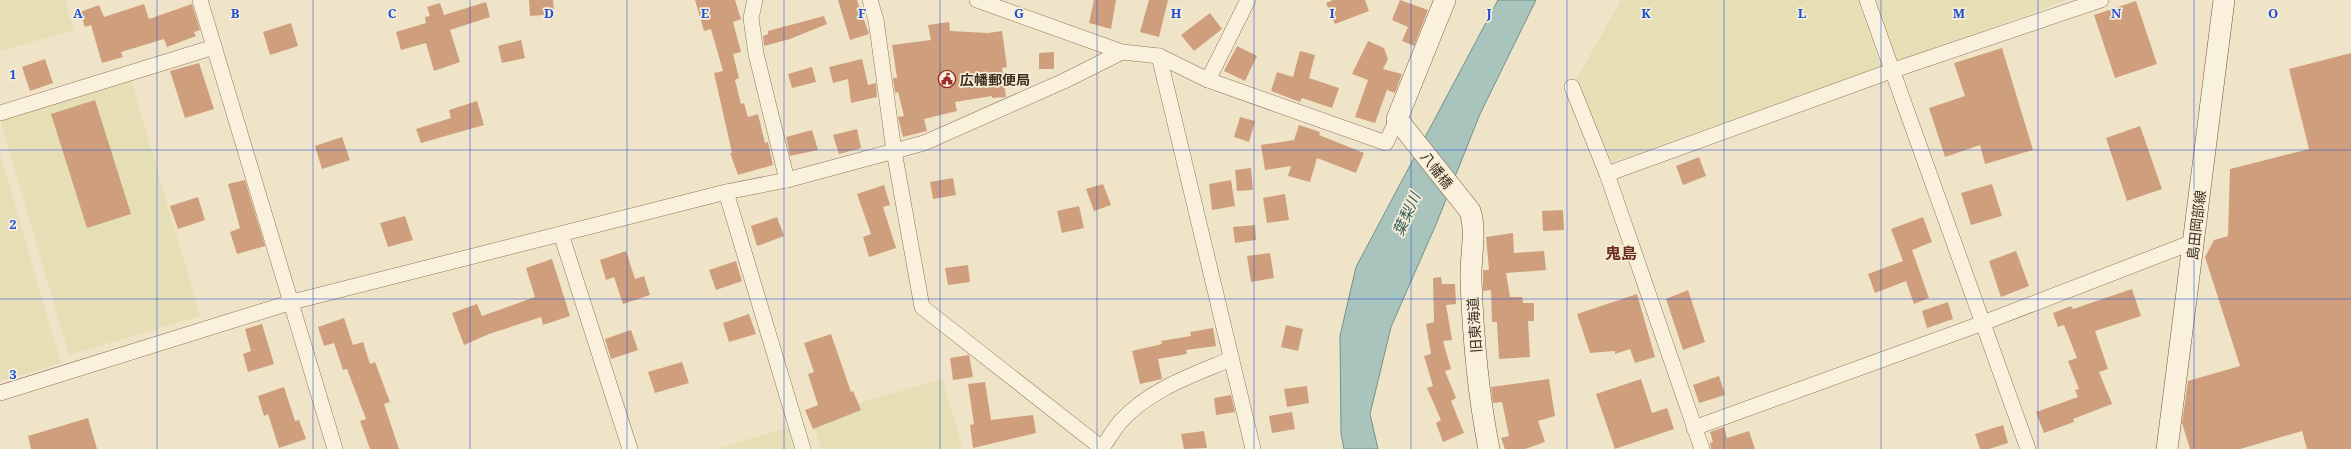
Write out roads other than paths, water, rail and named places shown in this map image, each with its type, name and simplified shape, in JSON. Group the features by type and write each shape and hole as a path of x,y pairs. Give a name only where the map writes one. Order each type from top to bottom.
{"main road":[{"path":"1397,119 1445,0"},
{"name":"島田岡部線","path":"2167,449 2224,0"},
{"name":"八幡橋","path":"1397,119 1463,203"},
{"name":"旧東海道","path":"1463,203 1470,211 1473,220 1471,278 1474,335 1489,449"}],"street":[{"path":"200,0 335,449"},
{"path":"755,0 751,18 756,54 787,180"},
{"path":"870,0 876,20 894,151 922,307 1102,449 1121,421 1141,402 1166,387 1231,359"},
{"path":"977,0 1122,52 1159,56 1208,80 1386,143 1397,119"},
{"path":"1208,80 1248,0"},
{"path":"1867,0 2028,449"},
{"path":"1606,174 1892,71 2101,0"},
{"path":"0,113 214,47"},
{"path":"0,393 292,302 726,192 787,180 924,143 1064,81 1122,52"},
{"path":"1159,56 1253,449"},
{"path":"1572,87 1606,174 1702,449"},
{"path":"726,192 803,449"},
{"path":"561,234 630,449"},
{"path":"1694,428 1983,323 2193,242"}],"water":[{"name":"葉梨川","path":"1498,0 1536,0 1480,114 1437,222 1391,327 1370,414 1378,449 1344,449 1341,433 1340,336 1356,267"}],"place":[{"name":"広幡郵便局","path":"947,79"}],"district":[{"name":"鬼島","path":"1621,253"}]}
